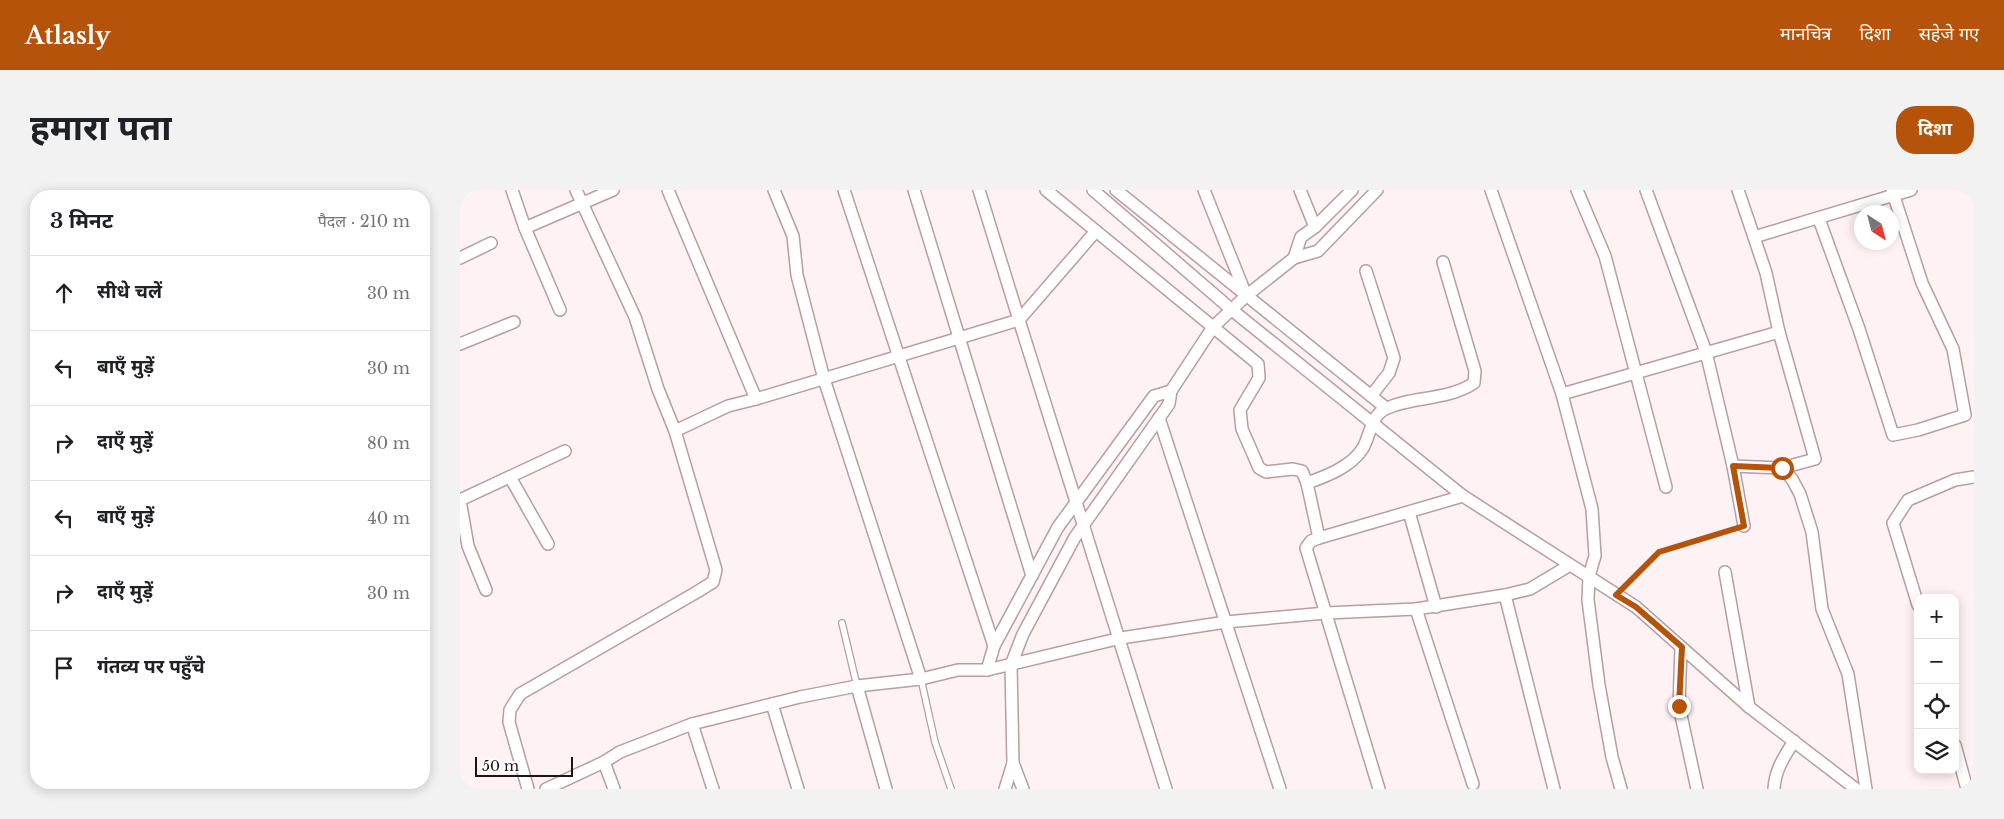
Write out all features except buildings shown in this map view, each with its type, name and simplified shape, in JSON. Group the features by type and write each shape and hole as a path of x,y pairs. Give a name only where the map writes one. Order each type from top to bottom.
{"street":[{"path":"512,190 525,228 560,310"},
{"path":"528,789 509,722 510,710 520,694 713,582 716,570 676,431 658,389 635,317 576,190"},
{"path":"525,228 613,190"},
{"path":"668,190 756,400"},
{"path":"774,190 793,236 797,274 824,379 921,679"},
{"path":"844,190 994,646"},
{"path":"914,190 1032,576"},
{"path":"978,190 1083,526 1121,638 1166,789"},
{"path":"1046,190 1258,364 1259,378 1240,410 1239,419 1259,468 1266,472 1293,469 1302,471 1308,483 1320,538"},
{"path":"1094,190 1232,310 1463,496 1636,607 1750,707 1856,789"},
{"path":"1116,190 1386,408"},
{"path":"1204,190 1246,296"},
{"path":"1300,190 1315,226"},
{"path":"1294,258 1301,237 1352,190"},
{"path":"1005,789 1013,763 1011,665 1023,634 1083,526 1169,404 1171,391 1213,327 1246,296 1294,258 1318,251 1377,190"},
{"path":"1491,190 1562,394 1592,509 1595,556 1589,576 1588,600 1599,685 1621,789"},
{"path":"1578,190 1605,256 1666,487"},
{"path":"1646,190 1706,352 1733,466 1744,526"},
{"path":"1733,466 1782,468 1814,459 1779,332 1766,273 1738,190"},
{"path":"1754,237 1819,219 1893,193 1911,190"},
{"path":"1819,219 1859,329 1893,435 1918,430 1969,414 1953,349 1922,283 1893,193"},
{"path":"676,431 728,406 756,400 1019,320 1096,231"},
{"path":"460,258 491,243"},
{"path":"1308,483 1334,472 1351,460 1362,449 1372,424 1386,408 1463,390 1474,383 1475,371 1443,262"},
{"path":"1366,271 1394,358 1389,373 1371,396"},
{"path":"460,344 514,322"},
{"path":"1562,394 1779,332"},
{"path":"987,670 994,646 1058,527 1154,396 1171,391"},
{"path":"1159,418 1280,789"},
{"path":"486,590 468,546 460,500 565,451"},
{"path":"1782,468 1792,479 1800,494 1812,532 1822,609 1848,674 1866,789"},
{"path":"510,477 548,544"},
{"path":"1915,594 1893,523 1908,500 1955,480 1974,477"},
{"path":"1379,789 1306,548 1311,541 1320,538 1463,496"},
{"path":"1409,512 1436,607"},
{"path":"546,789 604,762 620,752 692,724 772,704 857,686 921,679 958,670 987,670 1121,638 1226,622 1326,613 1416,609 1505,595 1530,589 1570,565"},
{"path":"1725,572 1750,707"},
{"path":"1505,595 1554,789"},
{"path":"1416,609 1473,784"},
{"path":"1682,647 1679,706 1697,789"},
{"path":"857,686 886,789"},
{"path":"772,704 798,789"},
{"path":"692,724 713,789"},
{"path":"1774,789 1775,778 1782,760 1794,741"},
{"path":"1959,760 1967,789"},
{"path":"604,762 614,789"},
{"path":"1013,763 1023,789"}],"lane":[{"path":"842,623 857,686"},
{"path":"921,679 935,742 951,789"}],"path":[{"path":"1616,595 1659,552 1744,526"}],"route":[{"path":"1679,706 1682,647 1636,607 1616,595 1659,552 1744,526 1733,466 1782,468"}]}
